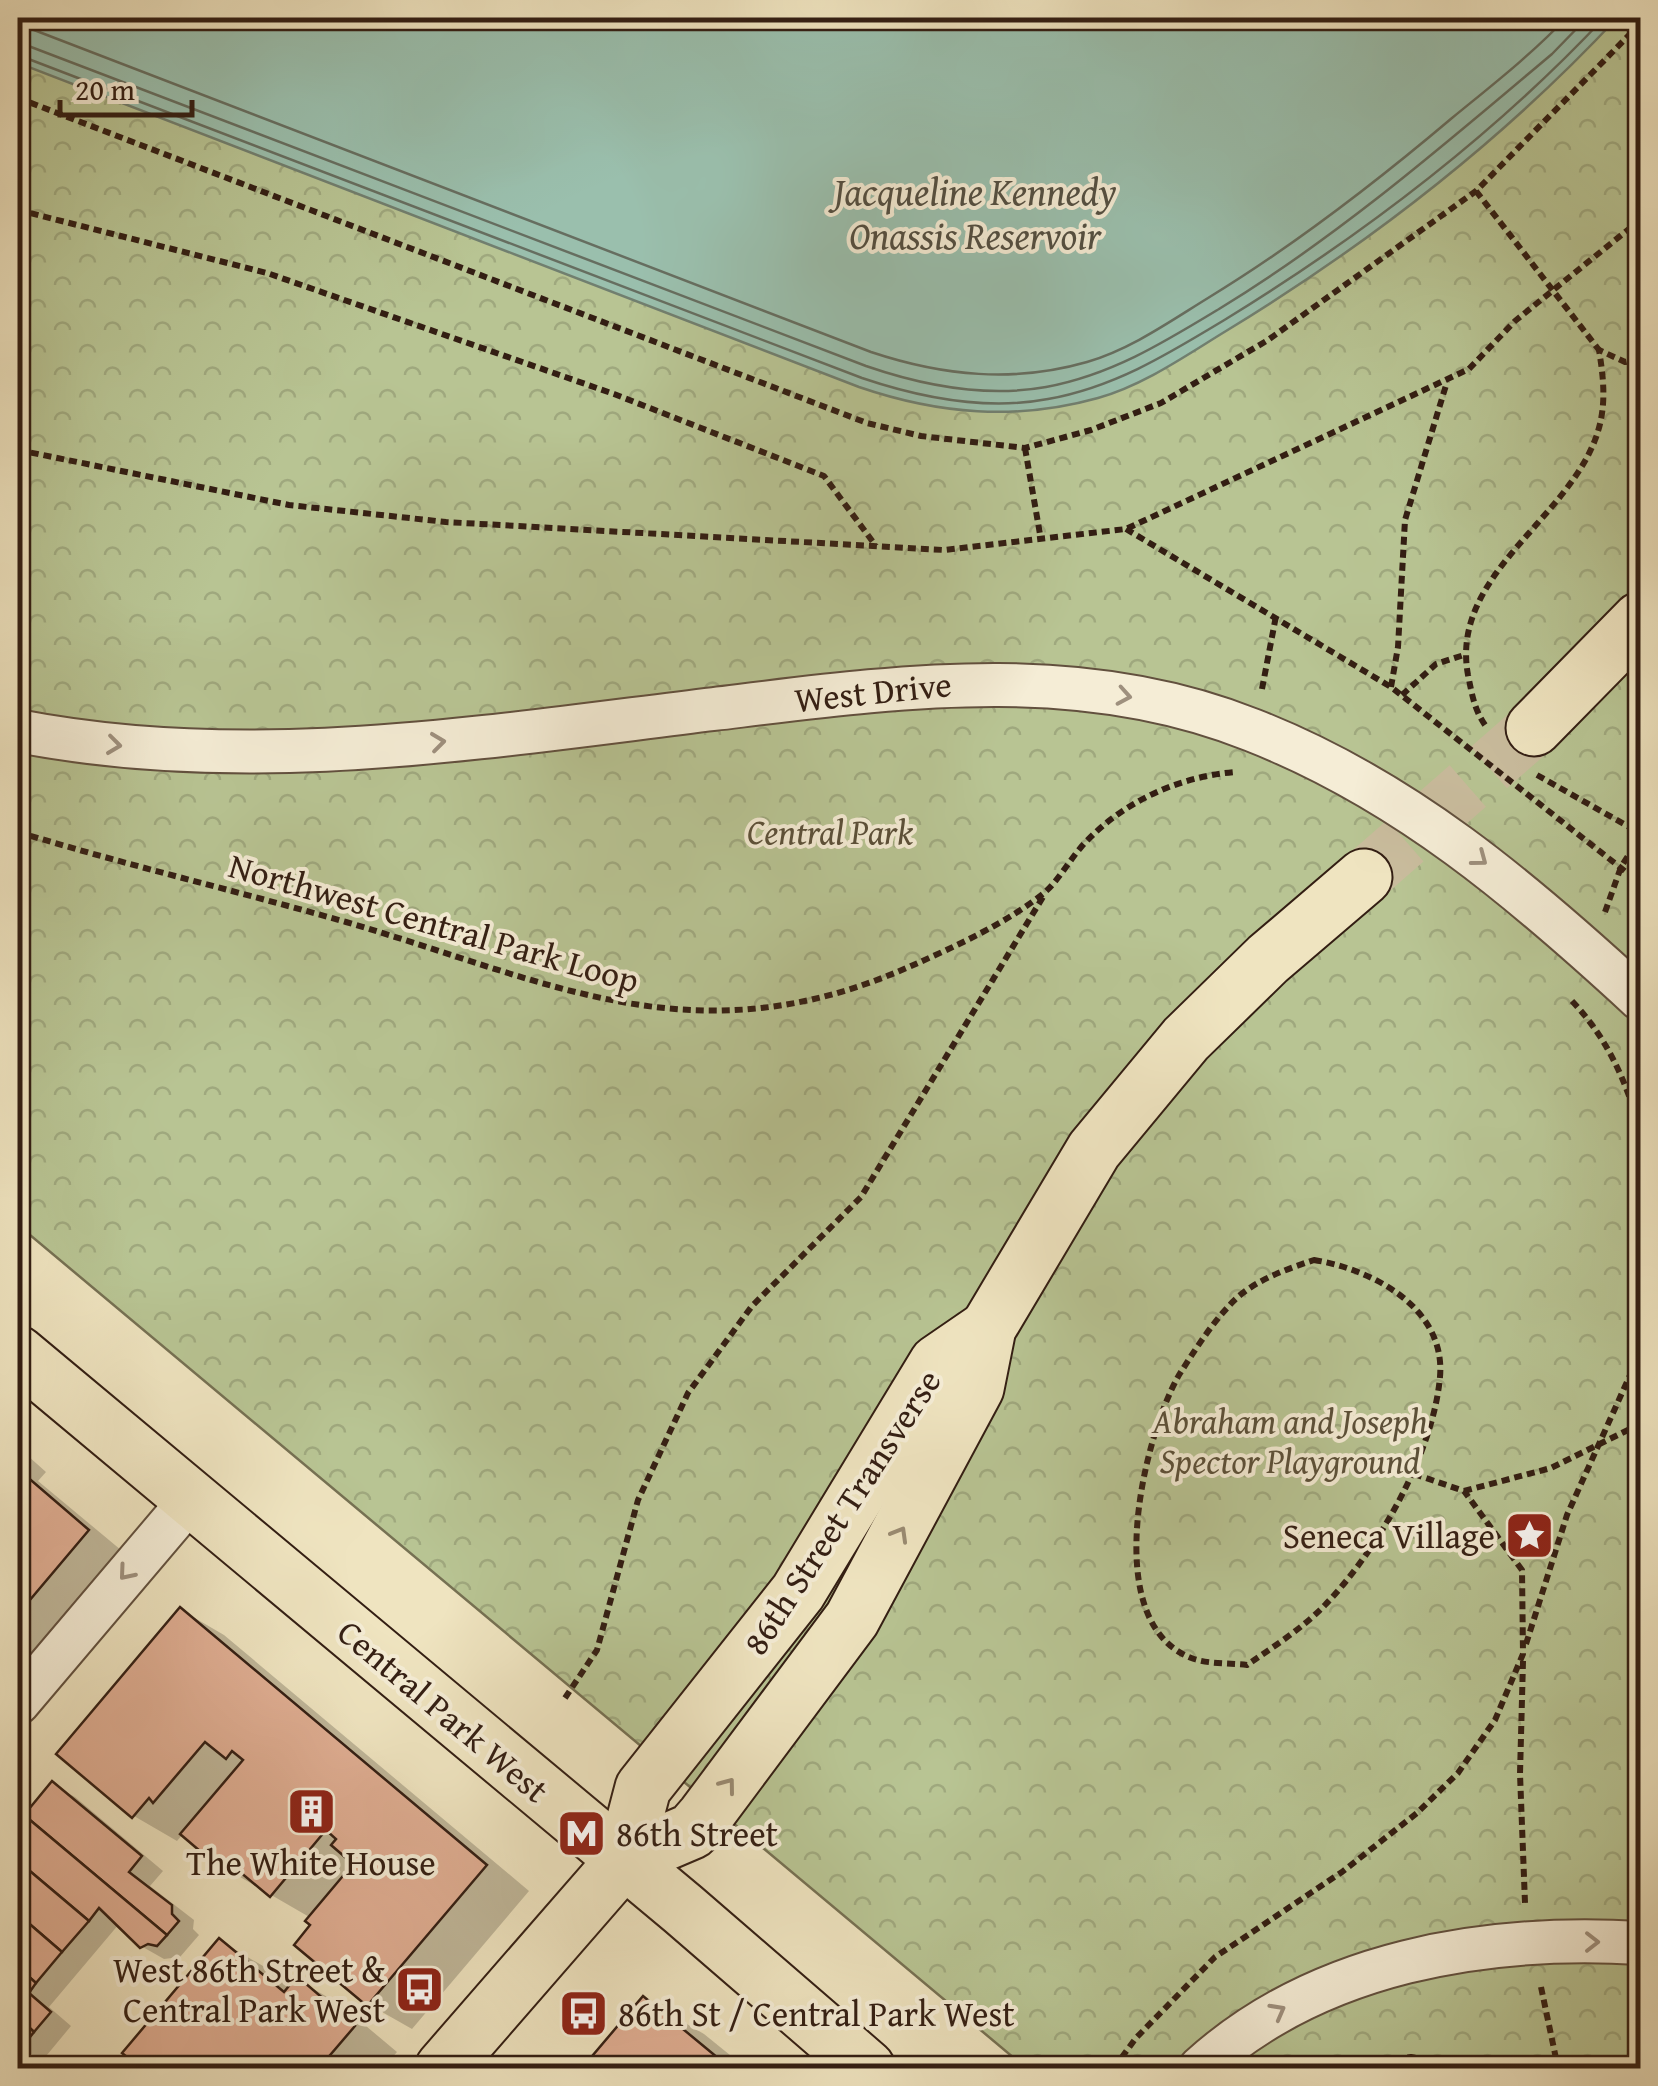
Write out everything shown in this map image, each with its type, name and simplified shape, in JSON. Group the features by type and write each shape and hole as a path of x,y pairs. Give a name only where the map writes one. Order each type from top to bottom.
{"main road":[{"path":"1518,743 1640,620"},
{"name":"86th Street Transverse","path":"624,1860 643,1788 798,1592 937,1363 988,1328 1064,1196 1150,1078 1268,959 1364,877"},
{"name":"Central Park West","path":"18,1354 867,2068"},
{"path":"443,2068 624,1860"}],"street":[{"name":"West Drive","path":"18,731 156,750 296,754 427,743 924,684 1082,688 1174,706 1248,728 1353,775 1400,803 1500,874 1640,999"},
{"path":"18,1702 190,1499"},
{"path":"1200,2068 1276,2010 1356,1976 1450,1953 1532,1943 1640,1943"}],"path":[{"path":"18,98 867,423 921,436 1024,448 1091,430 1161,403 1268,340 1476,191 1640,24"},
{"path":"1476,191 1599,350 1625,362 1640,359"},
{"path":"18,210 267,273 614,394 824,476 876,546"},
{"path":"18,450 328,509 466,524 944,550 1126,530 1469,369 1516,321 1640,220"},
{"path":"1599,350 1606,393 1594,442 1484,591 1468,625 1464,656 1472,700 1518,743 1640,835 1621,867"},
{"path":"1391,686 1398,646 1404,520 1447,382"},
{"path":"1024,448 1041,540"},
{"path":"1126,530 1391,686 1640,883"},
{"path":"1260,698 1276,616"},
{"path":"1402,695 1436,664 1464,656"},
{"name":"Northwest Central Park Loop","path":"18,832 360,926 526,981 605,1002 665,1010 786,1004 863,984 914,964 1046,891 1088,839 1137,800 1212,775 1242,772"},
{"path":"565,1698 597,1650 638,1500 688,1394 752,1306 861,1197 1046,891"},
{"path":"1561,991 1605,1041 1627,1083 1640,1130"},
{"path":"1314,1260 1350,1266 1392,1286 1430,1328 1441,1375 1414,1474 1385,1526 1325,1605 1247,1665 1192,1659 1160,1634 1144,1606 1135,1569 1140,1494 1178,1378 1229,1304 1274,1274 1314,1260"},
{"path":"1114,2068 1136,2038 1214,1957 1385,1840 1458,1773 1495,1720 1523,1654 1566,1515 1640,1352"},
{"path":"1414,1474 1464,1491 1551,1468 1640,1424"},
{"path":"1464,1491 1522,1570 1520,1774 1526,1914"},
{"path":"1538,1975 1558,2068"},
{"path":"1318,2068 1411,2057 1483,2068"}],"green space":[{"name":"Central Park","path":"18,18 1640,18 1640,2068 1026,2068 18,1225"}],"water":[{"name":"Jacqueline Kennedy Onassis Reservoir","path":"18,18 1617,18 1481,148 1382,226 1279,298 1132,386 1067,405 1007,412 918,403 859,387 18,63"}],"building":[{"path":"18,1469 89,1530 18,1614"},
{"name":"The White House","path":"180,1607 487,1865 367,2006 294,1945 310,1925 305,1921 353,1864 331,1845 336,1839 326,1830 270,1897 227,1861 221,1869 180,1834 243,1760 232,1751 226,1759 205,1742 153,1803 149,1798 132,1818 56,1754"},
{"path":"52,1781 142,1856 129,1872 172,1905 172,1914 179,1921 167,1935 24,1815"},
{"path":"24,1815 167,1935 157,1946 148,1944 140,1948 99,1908 89,1921 18,1861 18,1823"},
{"path":"18,1861 89,1921 62,1952 18,1914"},
{"path":"18,1914 62,1952 36,1983 18,1967"},
{"path":"219,1938 284,1992 297,1976 355,2026 319,2068 141,2068 122,2053"},
{"path":"18,1967 36,1983 29,1993 51,2012 34,2032 18,2017"},
{"path":"643,1996 718,2058 730,2068 582,2068"},
{"path":"18,2017 34,2032 19,2051 18,2050"},
{"path":"98,2057 111,2068 88,2068"}],"tunnel":[{"path":"1364,877 1534,728"}],"place":[{"name":"Seneca Village","path":"1530,1536"},
{"name":"The White House","path":"311,1811"},
{"name":"86th Street","path":"581,1834"},
{"name":"West 86th Street & Central Park West","path":"420,1990"},
{"name":"86th St / Central Park West","path":"583,2014"}],"park label":[{"name":"Abraham and Joseph Spector Playground","path":"1290,1441"}]}
